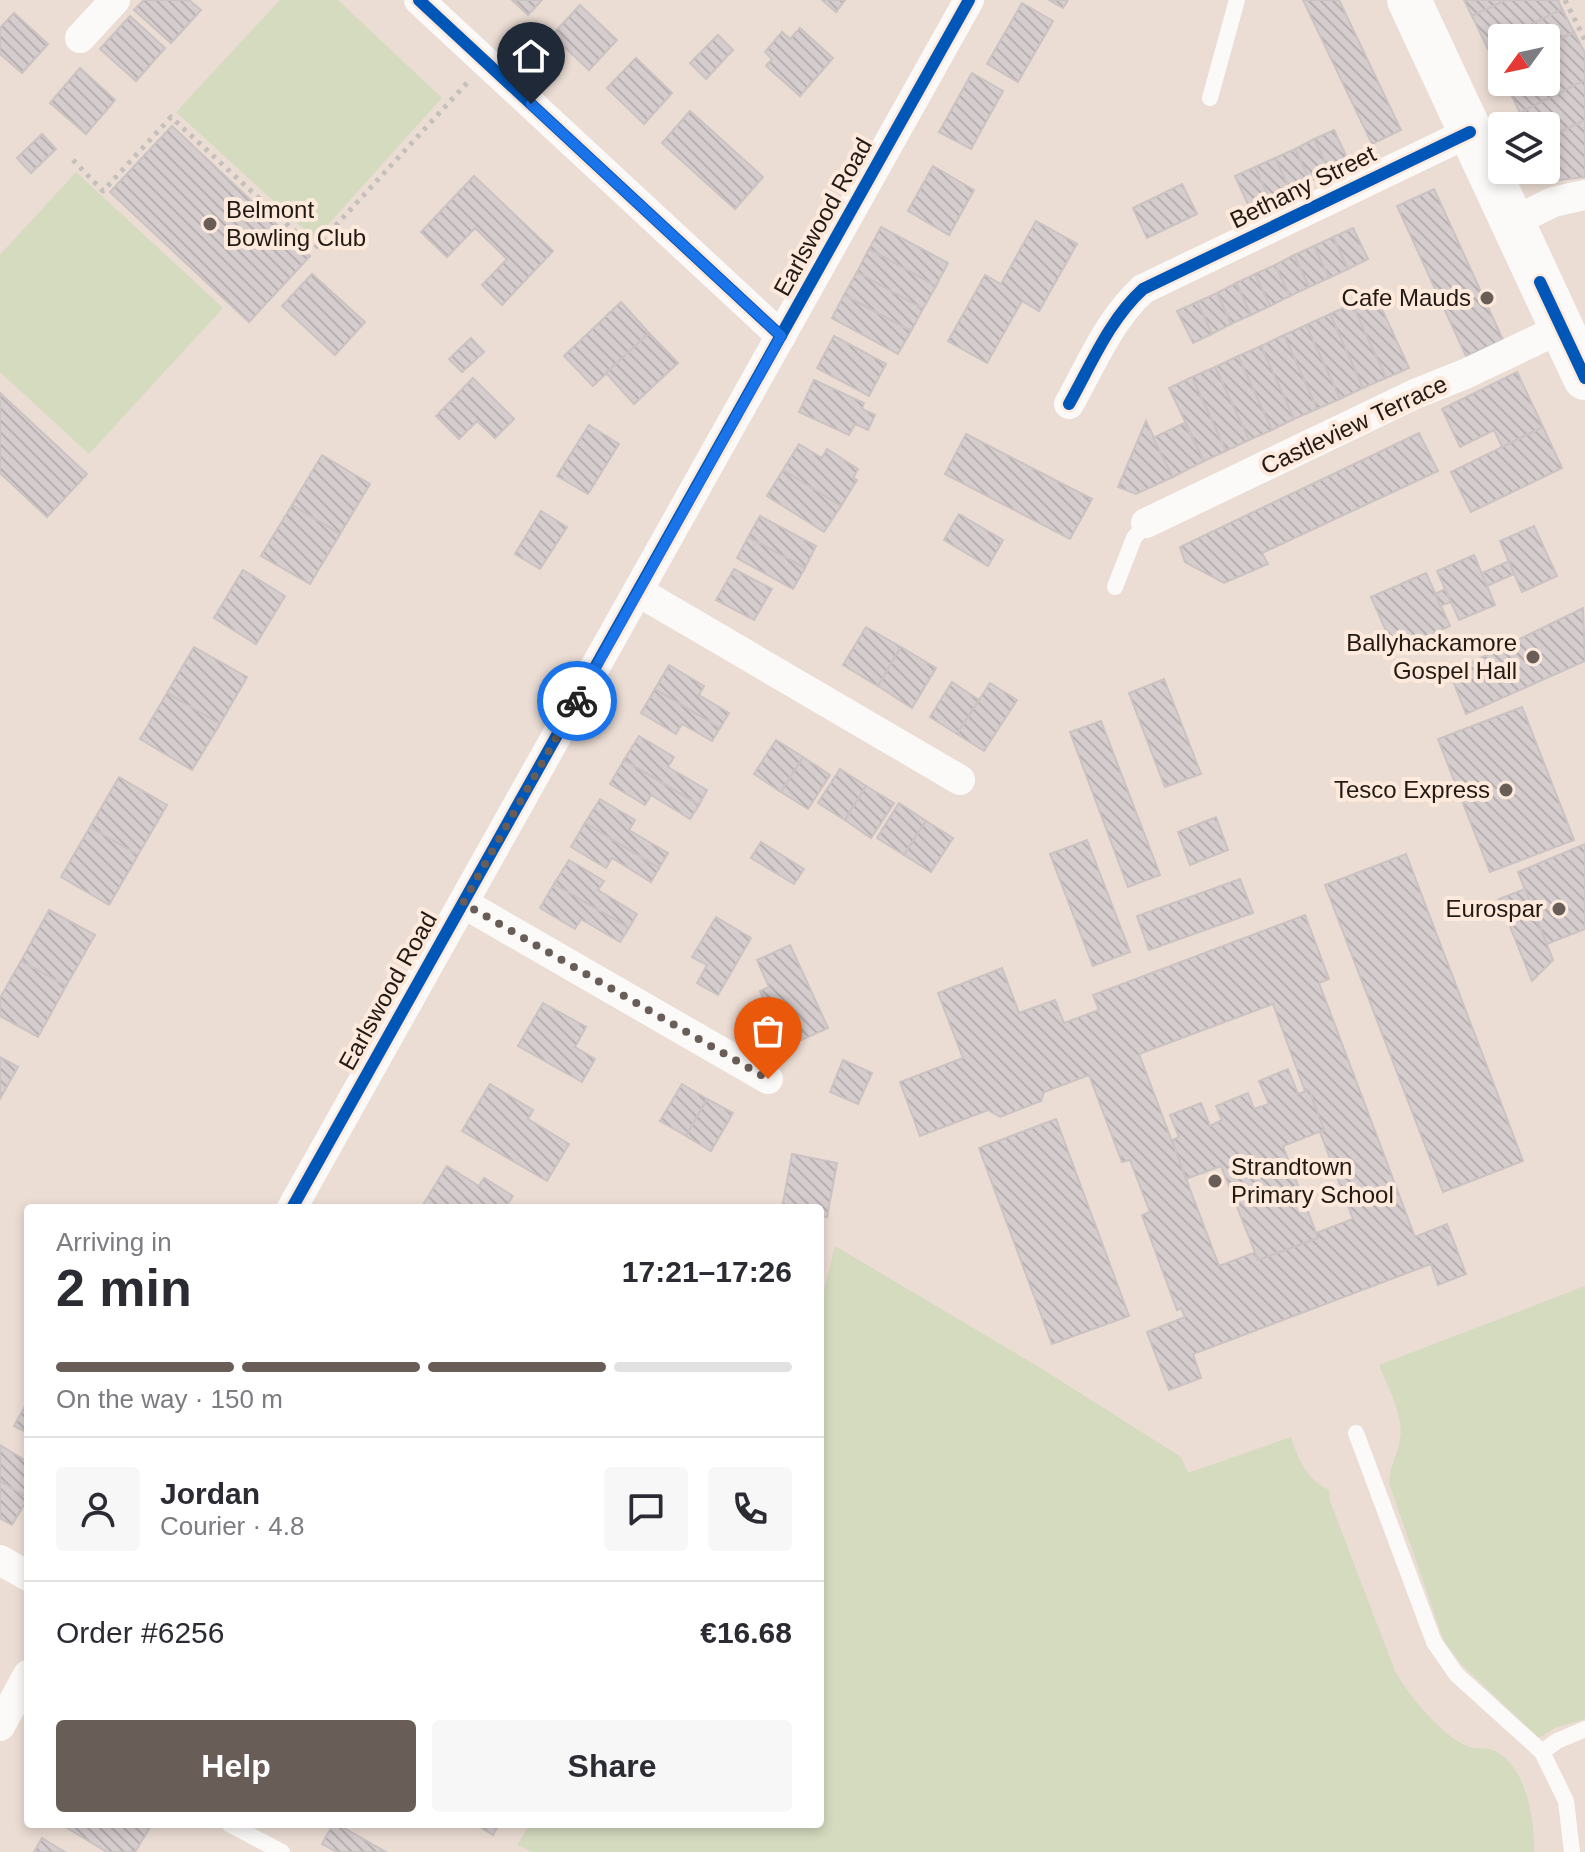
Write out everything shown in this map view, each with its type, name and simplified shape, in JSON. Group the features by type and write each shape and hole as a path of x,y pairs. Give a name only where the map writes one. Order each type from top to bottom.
{"main road":[{"path":"1409,0 1585,378"}],"street":[{"path":"80,38 115,0"},
{"path":"419,0 781,336"},
{"name":"Earlswood Road","path":"294,1204 969,0"},
{"name":"Bethany Street","path":"1069,404 1128,302 1155,282 1470,132"},
{"path":"1513,222 1553,202 1585,195"},
{"name":"Castleview Terrace","path":"1146,523 1415,394 1562,328"},
{"path":"639,592 960,780"},
{"name":"Earlswood Road","path":"463,903 768,1079"},
{"path":"0,1560 24,1574"},
{"path":"13,1717 24,1686"}],"lane":[{"path":"1210,98 1237,0"},
{"path":"1115,587 1134,538 1146,523"},
{"path":"1356,1433 1434,1642 1456,1674 1542,1752 1566,1801 1572,1852"},
{"path":"1542,1752 1557,1741 1585,1729"},
{"path":"237,1828 282,1852"}],"path":[{"path":"1565,0 1585,40"},
{"path":"73,160 103,191 171,117 314,249 486,62"}],"green space":[{"path":"280,0 338,0 442,98 315,239 176,112"},
{"path":"76,172 223,308 89,454 0,372 0,255"},
{"path":"835,1246 1039,1367 1181,1457 1188,1473 1291,1437 1304,1468 1315,1481 1329,1490 1330,1501 1395,1671 1417,1703 1447,1733 1467,1746 1497,1752 1516,1770 1531,1811 1534,1852 532,1852 517,1845 528,1828 824,1828 824,1290"},
{"path":"1585,1286 1585,1719 1555,1728 1539,1738 1461,1664 1444,1641 1389,1483 1401,1430 1379,1365"}],"building":[{"path":"144,0 189,0 201,10 171,43 134,10"},
{"path":"512,0 542,0 528,15"},
{"path":"822,0 845,0 836,12"},
{"path":"1049,0 1068,0 1063,8"},
{"path":"1303,0 1339,0 1401,130 1372,144"},
{"path":"1464,0 1506,0 1472,16"},
{"path":"1506,0 1558,0 1562,9 1532,24 1488,24 1487,47 1472,16"},
{"path":"1022,3 1053,21 1018,82 987,64"},
{"path":"580,5 617,40 589,70 552,35"},
{"path":"1562,9 1574,32 1560,39 1560,24 1532,24"},
{"path":"14,13 48,44 22,73 0,54 0,28"},
{"path":"130,16 165,48 136,81 100,49"},
{"path":"800,28 833,58 800,96 766,66 772,59 765,52 782,32 790,39"},
{"path":"1574,32 1585,53 1585,80 1560,93 1560,39"},
{"path":"718,35 733,50 706,79 690,63"},
{"path":"636,58 672,93 644,124 607,88"},
{"path":"80,68 115,100 86,134 50,103"},
{"path":"972,73 1003,91 971,149 939,132"},
{"path":"1585,80 1585,120 1560,132 1560,112 1522,112 1553,96 1560,96 1560,93"},
{"path":"1512,96 1553,96 1522,112"},
{"path":"690,111 763,177 735,209 662,143"},
{"path":"1585,120 1585,177 1560,180 1560,132"},
{"name":"Belmont Bowling Club","path":"172,126 310,256 249,322 110,192"},
{"path":"1334,130 1349,162 1330,172 1314,139"},
{"path":"42,134 56,149 31,173 17,158"},
{"path":"1314,139 1330,172 1310,181 1295,149"},
{"path":"1295,149 1310,181 1290,190 1275,158"},
{"path":"1275,158 1290,190 1270,200 1255,167"},
{"path":"933,166 974,190 949,235 908,211"},
{"path":"1255,167 1270,200 1250,209 1235,176"},
{"path":"474,176 553,251 502,305 482,285 507,259 475,228 447,257 421,232"},
{"path":"1182,184 1197,214 1147,238 1133,208"},
{"path":"1434,189 1503,340 1466,356 1397,206"},
{"path":"1036,221 1077,244 1039,311 1022,301 987,363 948,341 985,275 1001,284"},
{"path":"881,227 948,263 936,286 869,249"},
{"path":"1353,228 1368,259 1348,269 1333,237"},
{"path":"1333,237 1348,269 1329,278 1314,246"},
{"path":"1314,246 1329,278 1309,287 1294,255"},
{"path":"869,249 936,286 923,309 857,272"},
{"path":"1294,255 1309,287 1290,296 1275,265"},
{"path":"1275,265 1290,296 1270,306 1255,274"},
{"path":"857,272 923,309 911,331 844,295"},
{"path":"312,274 365,322 335,355 282,306"},
{"path":"1255,274 1270,306 1251,315 1236,283"},
{"path":"1236,283 1251,315 1231,324 1217,293"},
{"path":"1217,293 1231,324 1212,334 1197,302"},
{"path":"1375,294 1409,368 1386,378 1352,304"},
{"path":"844,295 911,331 898,354 832,318"},
{"path":"621,302 649,333 593,386 564,356"},
{"path":"1197,302 1212,334 1193,343 1177,311"},
{"path":"1352,304 1386,378 1363,388 1330,314"},
{"path":"1330,314 1363,388 1340,399 1306,325"},
{"path":"1306,325 1340,399 1317,409 1284,335"},
{"path":"649,333 678,363 634,404 606,373"},
{"path":"1284,335 1317,409 1294,419 1261,346"},
{"path":"834,336 886,364 869,396 817,368"},
{"path":"471,338 484,352 462,372 449,359"},
{"path":"1261,346 1294,419 1272,430 1238,356"},
{"path":"1238,356 1272,430 1249,440 1215,367"},
{"path":"1215,367 1249,440 1226,451 1192,377"},
{"path":"1517,372 1543,427 1502,447 1494,430 1460,447 1442,409"},
{"path":"1192,377 1226,451 1204,461 1169,388"},
{"path":"473,378 514,419 495,438 477,421 459,439 436,416"},
{"path":"814,380 864,403 862,409 875,415 868,430 855,424 849,435 799,412"},
{"path":"0,393 87,474 47,517 0,473"},
{"path":"1146,421 1173,477 1136,494 1118,487"},
{"path":"1184,423 1204,461 1173,477 1153,438"},
{"path":"589,425 619,444 588,494 557,476"},
{"path":"1543,427 1562,468 1471,512 1451,472"},
{"path":"1419,433 1438,471 1262,553 1268,564 1224,583 1185,562 1180,547"},
{"path":"966,434 1092,499 1070,539 945,474"},
{"path":"799,444 822,458 827,449 858,469 853,478 857,480 841,506 783,470"},
{"path":"322,455 370,484 340,534 292,505"},
{"path":"783,470 841,506 824,532 767,496"},
{"path":"292,505 340,534 310,584 261,556"},
{"path":"541,511 567,527 540,569 515,554"},
{"path":"959,514 1003,540 988,566 944,540"},
{"path":"760,516 816,546 805,568 748,537"},
{"path":"1534,526 1557,576 1522,592 1500,541"},
{"path":"748,537 805,568 793,589 737,558"},
{"path":"1474,555 1495,605 1459,620 1437,571"},
{"path":"1509,561 1514,574 1487,586 1482,573"},
{"path":"734,569 772,589 754,620 716,600"},
{"path":"243,570 285,596 256,644 214,618"},
{"path":"1426,573 1450,626 1395,651 1371,597"},
{"path":"1445,589 1451,602 1440,606 1435,594"},
{"name":"Ballyhackamore Gospel Hall","path":"1583,608 1585,661 1466,714 1450,673"},
{"path":"866,627 901,647 878,686 843,665"},
{"path":"194,647 247,677 220,724 167,693"},
{"path":"901,647 936,668 912,708 878,686"},
{"path":"669,665 704,686 699,695 729,713 720,728 655,689"},
{"path":"1164,679 1201,774 1165,787 1129,693"},
{"path":"952,682 979,700 957,734 930,717"},
{"path":"990,683 1017,700 984,751 957,734"},
{"path":"655,689 720,728 712,741 682,724 676,734 641,713"},
{"path":"167,693 220,724 192,770 140,739"},
{"name":"Tesco Express","path":"1522,707 1574,840 1490,872 1438,739"},
{"path":"1101,721 1160,875 1128,887 1070,732"},
{"path":"639,736 674,757 668,767 707,790 699,805 624,760"},
{"path":"776,740 803,757 781,792 754,774"},
{"path":"803,757 830,775 808,809 781,792"},
{"path":"624,760 699,805 690,819 651,795 645,805 610,784"},
{"path":"840,769 866,786 845,820 818,803"},
{"path":"119,777 167,805 138,855 90,827"},
{"path":"866,786 894,803 871,838 845,820"},
{"path":"600,799 635,820 629,830 668,853 659,868 585,823"},
{"path":"899,803 926,821 904,855 877,838"},
{"path":"1216,817 1228,850 1190,865 1178,832"},
{"path":"926,821 953,838 931,872 904,855"},
{"path":"585,823 659,868 651,882 612,858 606,868 571,847"},
{"path":"90,827 138,855 109,905 61,877"},
{"path":"1087,840 1130,952 1093,966 1050,854"},
{"path":"761,842 804,869 794,884 751,858"},
{"name":"Eurospar","path":"1585,844 1585,929 1547,944 1518,872"},
{"path":"1406,854 1523,1161 1443,1192 1325,885"},
{"path":"569,860 604,881 598,890 637,914 629,928 554,884"},
{"path":"1240,879 1253,913 1149,950 1137,916"},
{"path":"554,884 629,928 620,942 581,919 575,929 540,908"},
{"path":"1525,889 1553,960 1532,981 1499,899"},
{"path":"49,910 95,935 66,986 21,961"},
{"path":"1305,915 1329,979 1319,983 1415,1237 1447,1224 1466,1274 1438,1285 1431,1264 1193,1354 1201,1378 1169,1390 1147,1332 1185,1317 1181,1308 1177,1310 1142,1215 1150,1212 1130,1160 1122,1162 1089,1075 1044,1092 1041,1101 1000,1117 988,1110 920,1136 900,1082 963,1058 938,993 1002,968 1019,1013 1055,1000 1064,1023 1099,1010 1093,995","holes":["1273,1004 1305,1091 1309,1090 1324,1130 1320,1132 1353,1219 1316,1233 1318,1238 1258,1260 1256,1252 1219,1266 1139,1054"]},
{"path":"716,917 751,938 718,995 697,983 707,965 692,957"},
{"path":"790,945 828,1028 795,1043 783,1018 774,1022 760,991 769,987 757,960"},
{"path":"21,961 66,986 38,1037 0,1016 0,998"},
{"path":"543,1003 586,1027 575,1047 595,1059 582,1082 518,1046"},
{"path":"0,1057 18,1067 0,1099"},
{"path":"843,1060 872,1073 858,1104 830,1092"},
{"path":"1288,1069 1298,1094 1309,1090 1324,1130 1283,1146 1318,1238 1258,1260 1221,1166 1186,1179 1172,1140 1179,1137 1170,1115 1201,1103 1210,1126 1222,1120 1216,1106 1248,1093 1254,1109 1269,1104 1259,1081"},
{"path":"490,1084 533,1110 528,1119 569,1144 547,1181 462,1131"},
{"path":"682,1084 707,1099 686,1136 660,1121"},
{"path":"707,1099 733,1113 711,1151 686,1136"},
{"path":"1056,1119 1129,1316 1052,1344 979,1148"},
{"path":"792,1154 837,1163 827,1217 824,1217 824,1204 783,1204"},
{"path":"447,1166 479,1186 484,1178 513,1196 508,1204 423,1204"},
{"path":"24,1408 24,1431 14,1426"},
{"path":"0,1445 24,1460 24,1496 0,1481"},
{"path":"0,1481 24,1496 24,1505 12,1525 0,1518"},
{"path":"67,1828 150,1828 135,1852 107,1852"},
{"path":"331,1828 344,1828 386,1852 337,1852 322,1844"},
{"path":"482,1828 497,1828 493,1835"},
{"path":"42,1838 65,1852 34,1852"}],"cycle path":[{"path":"419,0 781,336"},
{"path":"294,1204 969,0"},
{"path":"1069,404 1110,329 1143,289 1470,132"},
{"path":"1540,282 1585,378"}],"way so far":[{"path":"577,701 463,903 768,1079"}],"place":[{"name":"Belmont Bowling Club","path":"210,224"},
{"name":"Cafe Mauds","path":"1487,298"},
{"name":"Ballyhackamore Gospel Hall","path":"1533,657"},
{"name":"Tesco Express","path":"1506,790"},
{"name":"Eurospar","path":"1559,909"},
{"name":"Strandtown Primary School","path":"1215,1181"}],"route":[{"path":"531,104 781,336 577,701"}]}
